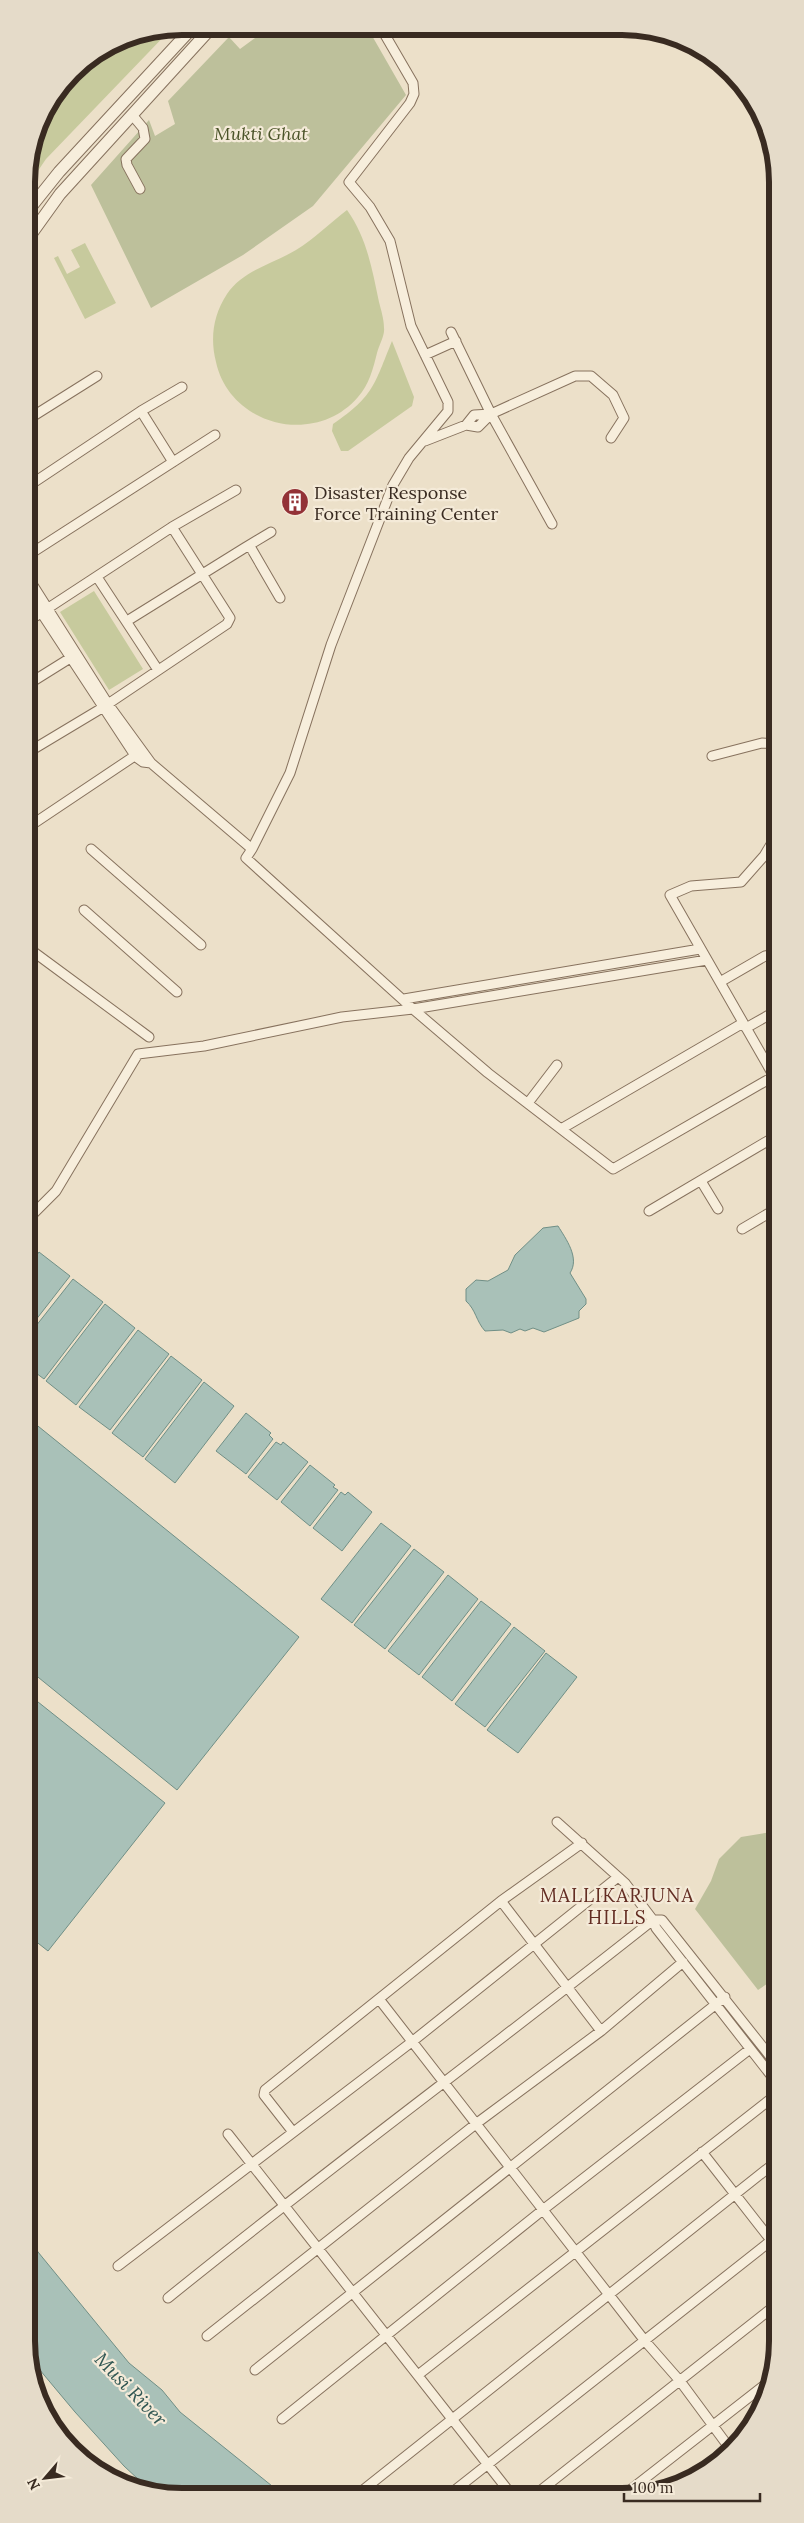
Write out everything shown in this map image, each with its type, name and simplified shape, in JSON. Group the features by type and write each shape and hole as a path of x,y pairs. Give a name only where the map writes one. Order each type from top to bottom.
{"street":[{"path":"35,202 58,172 186,35"},
{"path":"35,229 60,194 205,35"},
{"path":"385,35 413,83 414,94 405,111 349,182 370,207 390,241 411,326 448,402 448,411 422,442 397,478 383,509 331,645 290,773 246,858 413,1009 528,1103 613,1169 769,1080"},
{"path":"133,116 143,128 145,139 126,159 127,165 140,189"},
{"path":"451,332 491,414 552,524"},
{"path":"425,355 456,341"},
{"path":"35,415 97,376"},
{"path":"422,442 466,425 478,427 491,414 575,376 591,376 613,395 624,418 611,438"},
{"path":"35,482 141,411 182,387"},
{"path":"141,411 173,462"},
{"path":"35,551 215,436"},
{"path":"35,617 172,527 236,490"},
{"path":"35,748 105,706 227,624 230,618 172,527"},
{"path":"127,621 271,532"},
{"path":"246,547 251,548 280,598"},
{"path":"96,577 158,670"},
{"path":"35,592 45,611 105,706 139,754 252,849"},
{"path":"35,600 45,611"},
{"path":"35,681 73,656"},
{"path":"712,756 762,743 769,744"},
{"path":"35,823 139,754"},
{"path":"769,848 741,882 691,886 670,895 769,1067"},
{"path":"91,850 201,945"},
{"path":"84,910 177,992"},
{"path":"404,999 700,949"},
{"path":"35,952 148,1036"},
{"path":"720,982 769,955"},
{"path":"35,1212 56,1191 138,1054 204,1046 342,1017 413,1009 707,960"},
{"path":"560,974 563,984"},
{"path":"561,1129 744,1026 769,1014"},
{"path":"528,1103 557,1065"},
{"path":"649,1211 769,1140"},
{"path":"701,1181 718,1209"},
{"path":"742,1228 769,1213"},
{"path":"557,1822 618,1877 654,1920 656,1928 769,2073"},
{"path":"293,2132 264,2095 265,2090 501,1901 582,1843"},
{"path":"118,2266 413,2042 618,1877"},
{"path":"501,1901 601,2031"},
{"path":"168,2298 284,2204 445,2083 654,1920 662,1920 769,2055"},
{"path":"207,2336 477,2123 601,2031 683,1962"},
{"path":"255,2370 725,1997"},
{"path":"379,1999 645,2340 680,2381 727,2444"},
{"path":"282,2419 750,2049"},
{"path":"418,2375 769,2100"},
{"path":"228,2134 506,2488"},
{"path":"702,2152 769,2234"},
{"path":"366,2488 769,2167"},
{"path":"457,2488 645,2340 769,2246"},
{"path":"544,2488 769,2310"},
{"path":"633,2488 761,2388"}],"green space":[{"name":"Mukti Ghat","path":"253,35 372,35 406,95 313,206 243,255 151,308 91,185 149,120 155,136 175,124 168,101 229,37 240,49 255,38"},
{"path":"164,36 46,159 35,175 40,144 46,126 55,108 71,85 92,65 117,50 135,43"},
{"path":"347,210 354,221 368,254 383,321 384,334 372,371 362,392 340,412 320,422 298,425 276,422 256,414 238,402 224,384 216,362 213,345 214,327 219,310 227,294 241,279 303,246"},
{"path":"85,243 116,303 85,319 54,258 58,256 67,274 80,267 71,250"},
{"path":"392,341 414,397 412,406 348,451 341,451 332,431 333,424 357,405 371,389"},
{"path":"94,591 143,669 109,690 60,612"},
{"path":"769,1832 769,1982 758,1990 695,1909 711,1881 719,1859 741,1837"}],"water":[{"path":"558,1226 573,1255 573,1267 570,1273 586,1299 586,1304 579,1311 579,1318 544,1332 533,1328 525,1331 520,1329 511,1333 503,1330 485,1331 466,1301 466,1289 476,1280 488,1281 508,1270 515,1255 543,1228"},
{"path":"39,1252 70,1276 35,1321 35,1257"},
{"path":"73,1279 103,1302 44,1379 35,1372 35,1327"},
{"path":"105,1304 135,1328 76,1405 46,1381"},
{"path":"138,1330 169,1354 110,1430 79,1407"},
{"path":"171,1356 202,1380 143,1457 112,1433"},
{"path":"204,1382 234,1406 175,1483 145,1459"},
{"path":"246,1413 271,1433 269,1435 273,1439 246,1474 216,1451"},
{"path":"35,1424 299,1637 177,1790 35,1675"},
{"path":"276,1442 281,1445 283,1442 308,1462 277,1500 248,1477"},
{"path":"310,1465 335,1485 333,1487 338,1490 310,1526 281,1502"},
{"path":"341,1492 345,1495 348,1492 372,1512 342,1551 313,1528"},
{"path":"381,1523 411,1546 352,1623 321,1599"},
{"path":"414,1549 444,1572 385,1649 354,1625"},
{"path":"448,1575 478,1599 419,1675 388,1651"},
{"path":"481,1601 511,1624 452,1701 422,1677"},
{"path":"514,1627 545,1651 485,1727 455,1704"},
{"path":"546,1653 577,1677 518,1753 487,1730"},
{"path":"35,1700 165,1803 48,1951 35,1941"},
{"name":"Musi River","path":"35,2246 129,2363 162,2390 180,2412 275,2488 172,2488 141,2482 75,2412 37,2367 35,2341"}],"place":[{"name":"Disaster Response Force Training Center","path":"295,502"}],"district":[{"name":"MALLIKARJUNA HILLS","path":"617,1906"}]}
